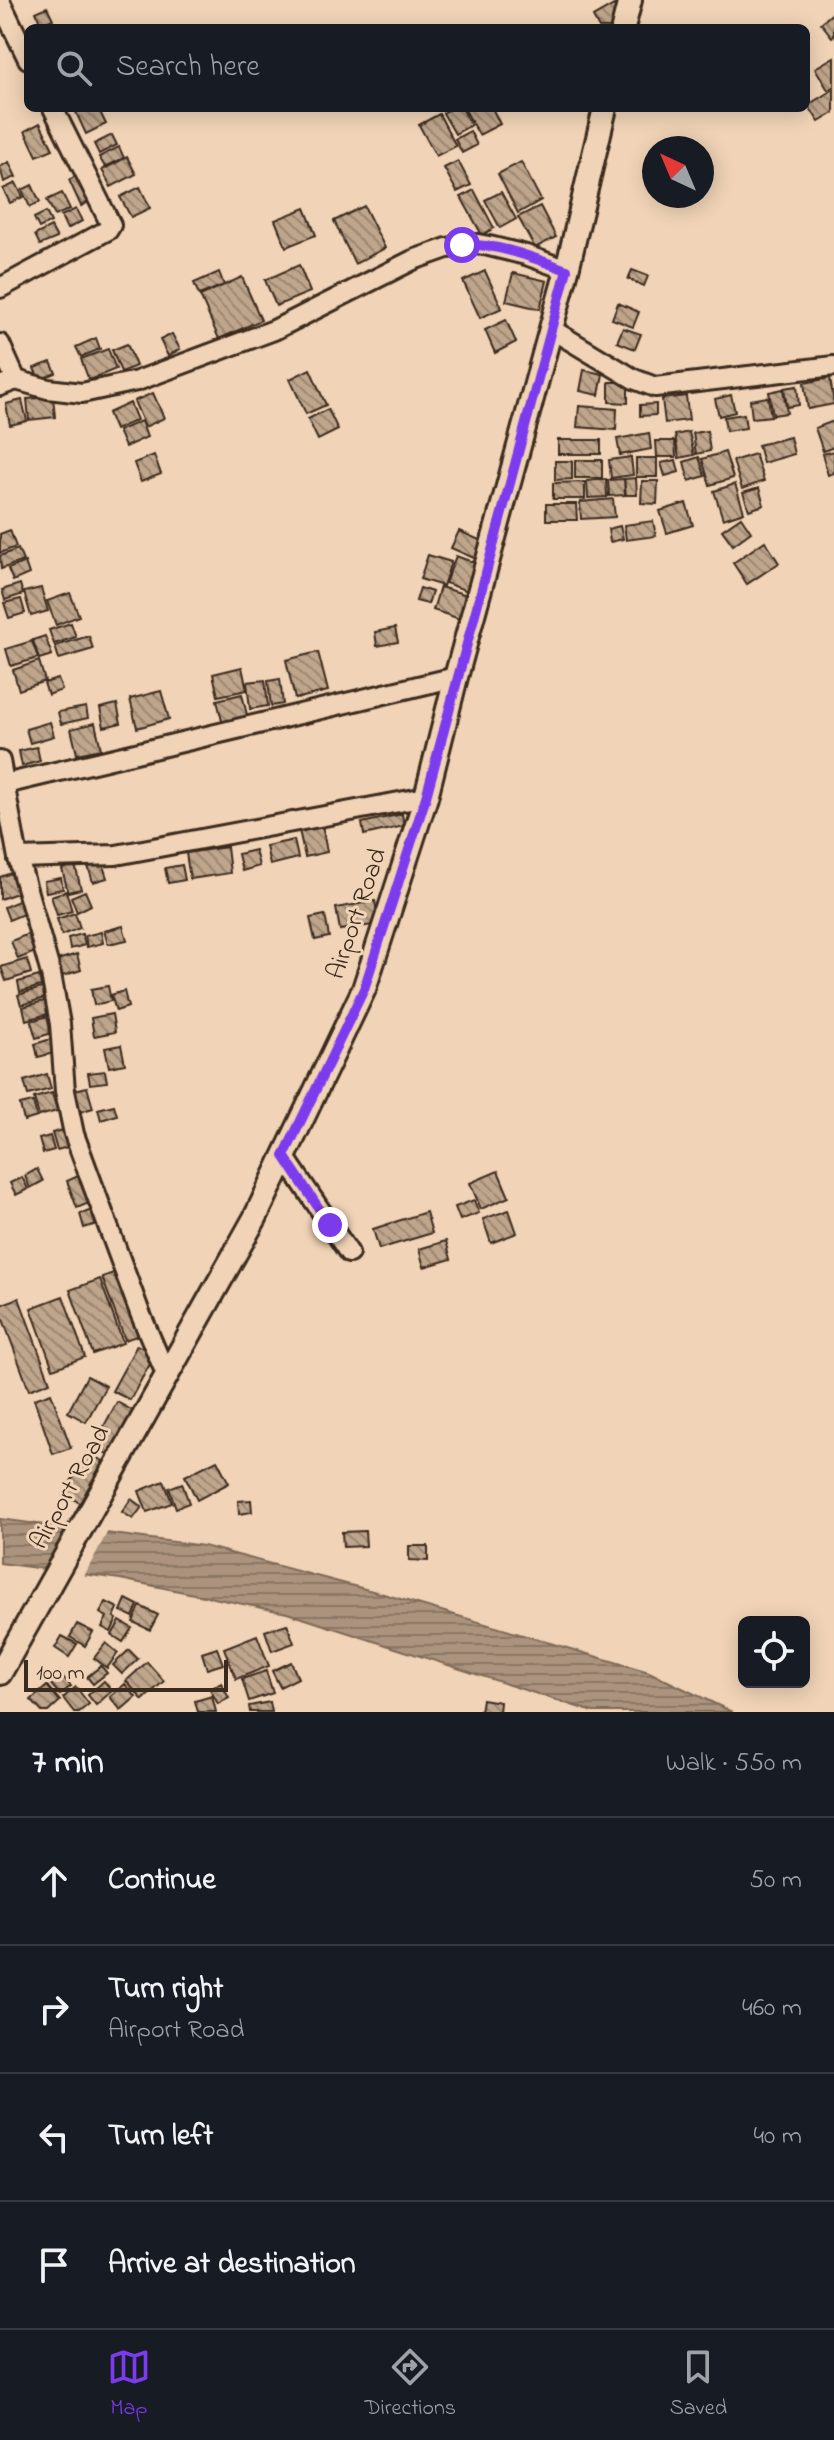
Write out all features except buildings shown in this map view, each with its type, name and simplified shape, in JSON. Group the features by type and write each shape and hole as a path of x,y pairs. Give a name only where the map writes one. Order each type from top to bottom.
{"main road":[{"path":"624,24 630,0"},
{"name":"Airport Road","path":"0,1673 255,1218 364,989 426,797 567,270 604,112"}],"street":[{"path":"0,1 24,51"},
{"path":"0,288 108,230 111,225 55,112"},
{"path":"0,344 8,376 48,389 82,393 137,381 274,330 413,260 447,248 478,244 489,246 567,270"},
{"path":"551,329 634,379 655,387 834,366"},
{"path":"5,784 456,677"},
{"path":"0,761 5,784 4,814 51,974 60,1024 65,1091 74,1134 140,1313 166,1374"},
{"path":"18,858 116,855 426,797"},
{"path":"284,1156 349,1253"}],"shaded area":[{"path":"0,1519 204,1546 380,1593 649,1672 732,1712 593,1712 287,1613 120,1579 0,1563"}],"pier":[{"path":"70,1524 109,1529 83,1578 44,1573"}],"route":[{"path":"330,1225 284,1156 364,989 426,797 567,270 489,246 462,245"}]}
